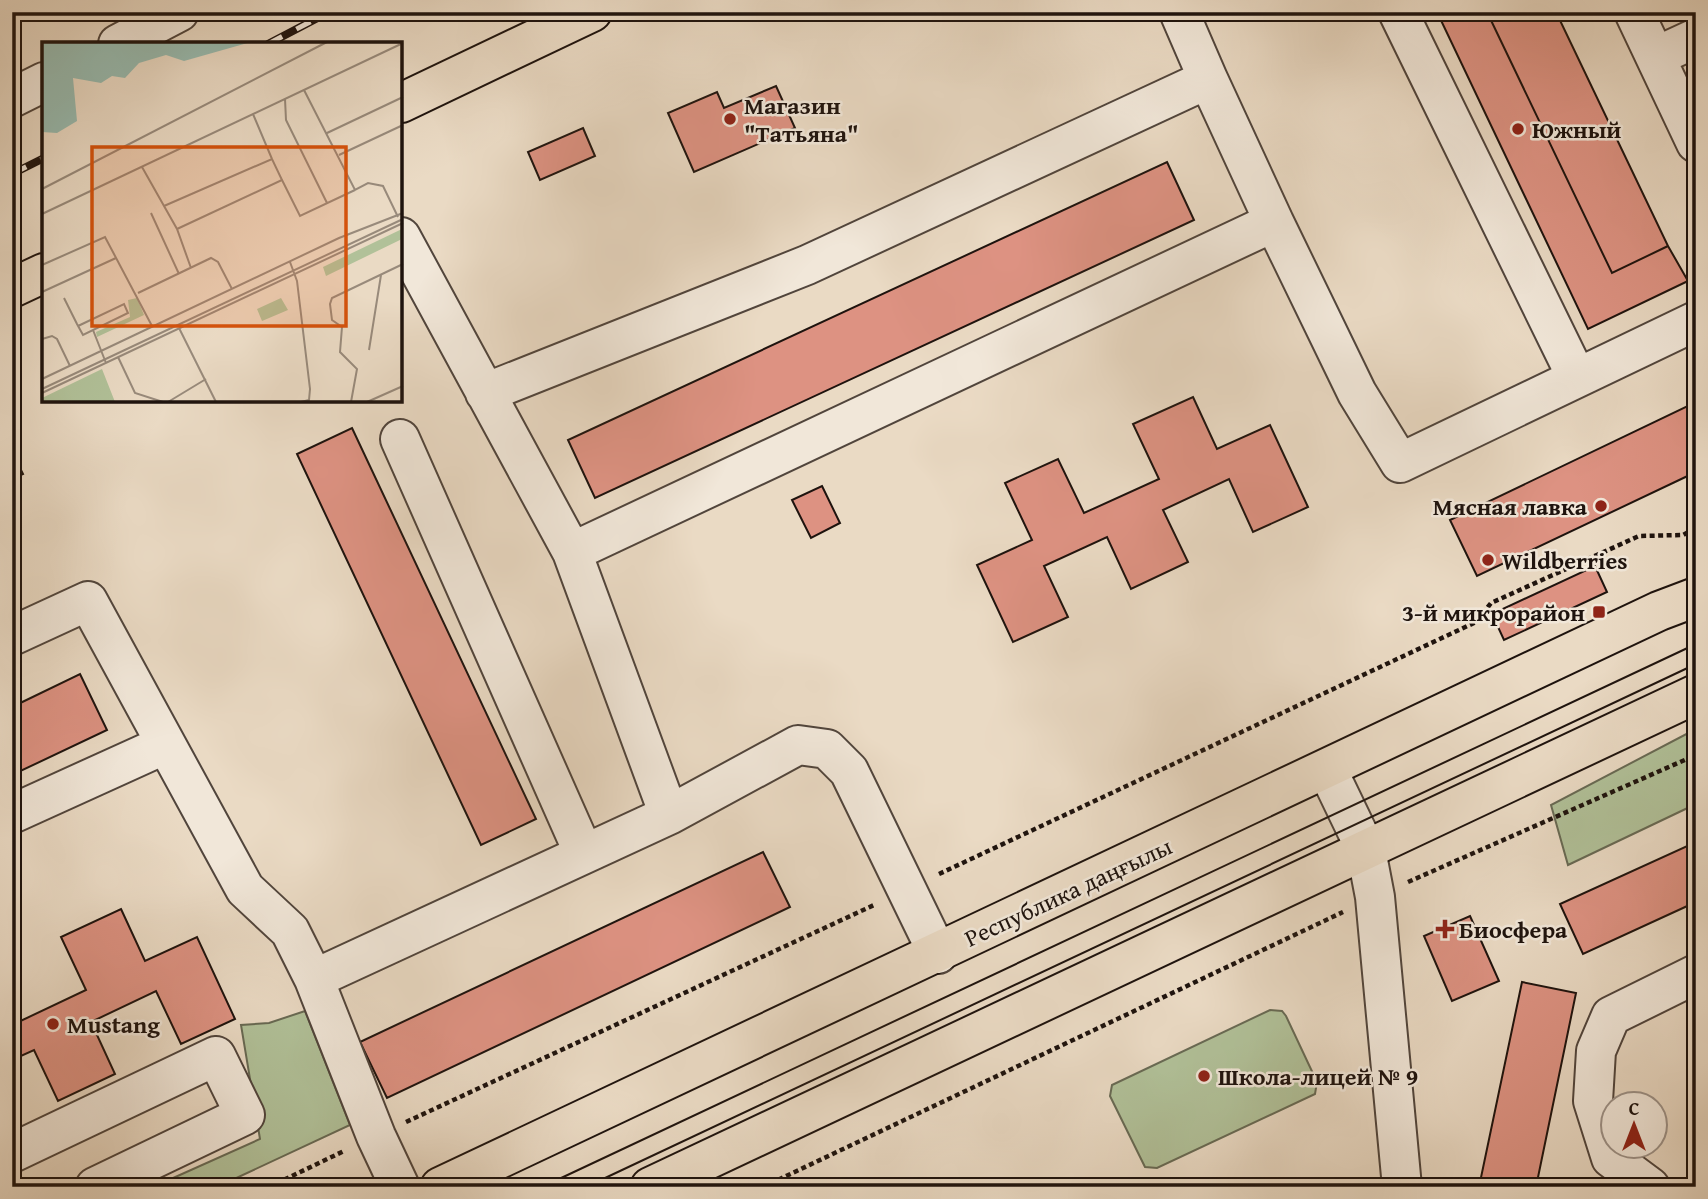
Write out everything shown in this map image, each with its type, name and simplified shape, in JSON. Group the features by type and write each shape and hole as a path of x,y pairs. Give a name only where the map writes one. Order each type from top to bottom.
{"main road":[{"path":"402,103 592,12"},
{"path":"12,288 42,273"},
{"name":"Республика даңғылы","path":"440,1187 1659,611 1696,597"},
{"path":"650,1187 1696,694"}],"street":[{"path":"122,42 179,12"},
{"path":"1180,12 1274,222 1357,393 1400,463 1696,321"},
{"path":"1398,12 1577,377"},
{"path":"1634,12 1696,143"},
{"path":"1657,56 1696,38"},
{"path":"485,393 807,265 1208,79"},
{"path":"12,98 42,83"},
{"path":"572,552 1274,222"},
{"path":"402,239 572,552 669,815"},
{"path":"400,439 584,854"},
{"path":"12,636 88,601 164,745 245,889 290,931 314,979 376,1136 400,1187"},
{"path":"12,814 164,745"},
{"path":"314,979 669,815 798,745 827,749 849,771 938,954"},
{"path":"1328,769 1366,850 1375,897 1402,1187"},
{"path":"1650,1187 1611,1158 1593,1101 1596,1051 1611,1016 1696,974"},
{"path":"12,1153 216,1056 245,1115 95,1187"}],"path":[{"path":"269,1187 1476,622 1491,603 1639,536 1683,534 1696,528"},
{"path":"763,1187 1375,897 1696,755"}],"green space":[{"path":"1696,729 1696,804 1568,865 1551,805"},
{"path":"1270,1010 1282,1011 1286,1016 1317,1082 1315,1094 1157,1168 1145,1167 1110,1096 1112,1085"},
{"path":"305,1011 350,1125 217,1187 153,1187 260,1139 241,1025 269,1023"}],"building":[{"name":"Южный","path":"1437,12 1487,12 1612,273 1668,246 1688,281 1588,329"},
{"path":"1487,12 1556,12 1668,246 1612,273"},
{"path":"776,86 795,128 694,172 668,113 717,92 724,108"},
{"path":"583,128 595,156 540,180 528,152"},
{"path":"1167,162 1194,220 595,498 568,440"},
{"path":"1193,397 1217,449 1270,425 1308,507 1253,532 1229,479 1163,510 1188,562 1131,589 1107,537 1044,566 1068,617 1013,642 977,565 1032,540 1005,483 1058,459 1084,513 1159,479 1133,424"},
{"path":"1696,402 1696,472 1477,576 1450,520"},
{"path":"352,428 536,819 481,845 297,454"},
{"path":"12,452 23,474 12,479"},
{"path":"822,486 840,523 811,538 792,500"},
{"path":"1595,566 1607,592 1504,640 1492,614"},
{"path":"80,674 107,730 12,775 12,707"},
{"path":"1696,842 1696,902 1583,954 1560,904"},
{"path":"763,852 790,907 387,1098 360,1042"},
{"path":"121,909 145,961 197,937 235,1019 181,1044 156,991 91,1022 115,1074 58,1101 34,1050 12,1060 12,1025 86,990 61,937"},
{"path":"1470,916 1499,981 1452,1001 1424,936"},
{"path":"1522,982 1576,993 1536,1187 1479,1187"}],"tram line":[{"path":"542,1187 1696,644"},
{"path":"586,1187 1696,664"}],"railway":[{"path":"272,42 329,12"},
{"path":"12,174 42,159"}],"place":[{"name":"Магазин \"Татьяна\"","path":"730,119"},
{"name":"Южный","path":"1518,129"},
{"name":"Мясная лавка","path":"1601,506"},
{"name":"Wildberries","path":"1488,560"},
{"name":"3-й микрорайон","path":"1599,612"},
{"name":"Биосфера","path":"1445,929"},
{"name":"Mustang","path":"53,1024"},
{"name":"Школа-лицей № 9","path":"1204,1076"}]}
